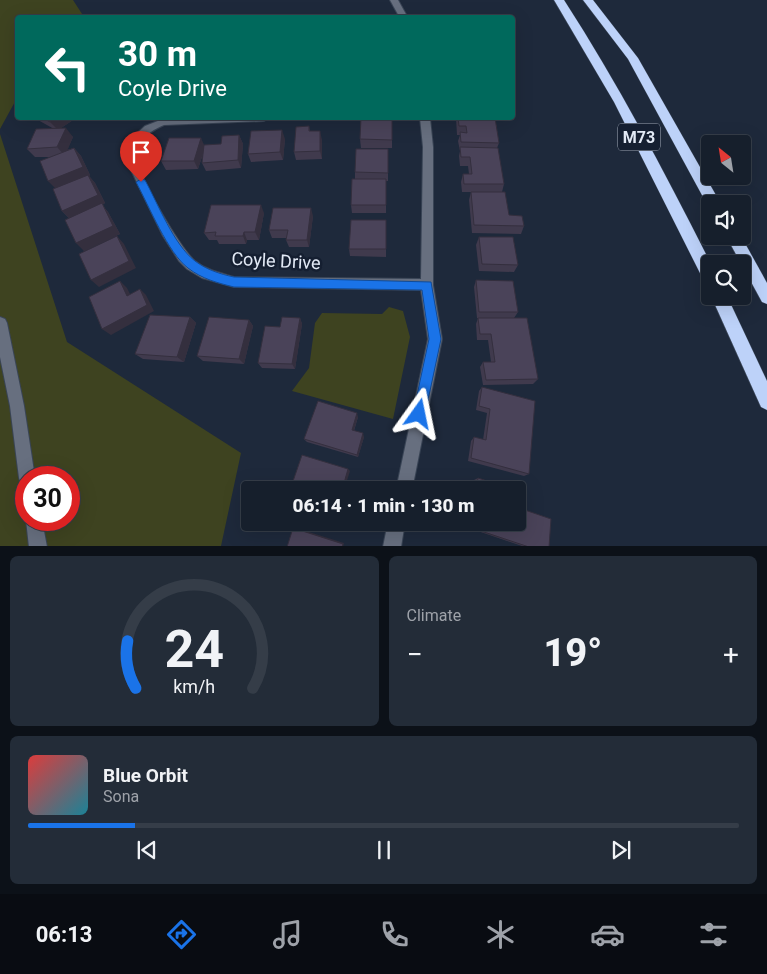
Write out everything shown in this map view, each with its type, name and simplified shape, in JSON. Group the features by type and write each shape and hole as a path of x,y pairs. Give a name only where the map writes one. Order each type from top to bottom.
{"highway":[{"name":"M73","path":"559,0 620,100 664,182 701,259"},
{"name":"M73","path":"588,0 633,58 709,195"},
{"path":"738,245 767,297"},
{"path":"723,305 767,401"}],"street":[{"path":"394,0 402,15"},
{"name":"Coyle Drive","path":"214,120 163,122 151,127 138,136 133,150 133,164 176,247 191,264 211,276 234,282 427,285"},
{"path":"406,481 435,339 427,285 428,147 425,120"},
{"path":"0,323 17,406 25,466"},
{"path":"36,531 38,546"},
{"path":"392,546 395,531"}],"green space":[{"path":"0,0 73,0 83,15 15,15 15,102 0,129"},
{"path":"0,134 67,342 241,453 221,546 0,546"},
{"path":"389,307 403,311 410,337 393,419 292,391 309,368 315,323 322,313 382,314"}],"building":[{"path":"361,120 392,120 392,140 360,139"},
{"path":"458,120 495,120 499,143 461,142 460,132 467,133 466,126 459,126"},
{"path":"309,126 309,131 320,131 320,151 294,152 296,127"},
{"path":"66,128 57,147 27,149 36,129"},
{"path":"282,130 280,152 248,154 251,131"},
{"path":"239,135 238,160 202,163 204,145 221,144 222,136"},
{"path":"169,138 201,138 194,161 161,161"},
{"path":"460,147 498,148 504,184 464,184 463,174 472,174 470,157 461,157"},
{"path":"74,148 83,167 48,181 40,161"},
{"path":"356,149 388,149 388,173 355,172"},
{"path":"88,175 98,195 62,211 53,189"},
{"path":"352,179 386,179 386,205 351,205"},
{"path":"471,192 505,192 509,215 522,216 524,226 474,225"},
{"path":"102,203 113,226 76,243 65,220"},
{"path":"211,205 261,205 255,232 244,232 243,236 215,236 216,232 204,233"},
{"path":"273,208 311,208 307,240 286,240 288,230 269,230"},
{"path":"351,220 386,220 386,249 349,249"},
{"path":"117,236 129,261 91,280 79,254"},
{"path":"479,237 513,237 518,265 482,264"},
{"path":"476,280 513,281 518,312 479,312"},
{"path":"120,281 127,296 140,289 147,305 102,329 89,297"},
{"path":"150,315 190,317 177,357 135,354"},
{"path":"209,317 249,320 239,359 197,356"},
{"path":"282,317 300,318 292,364 258,363 265,326 280,327"},
{"path":"478,318 527,318 538,379 486,380 483,362 495,362 491,334 480,334"},
{"path":"482,387 535,401 529,474 471,458 474,437 486,440 490,409 479,406"},
{"path":"318,401 357,413 352,430 363,433 357,455 304,439"},
{"path":"302,455 348,469 345,481 293,481"},
{"path":"526,510 551,519 549,546 526,546 481,531 526,531"},
{"path":"292,531 302,531 343,544 342,546 287,546"}],"route":[{"path":"141,182 176,247 191,264 211,276 234,282 427,285 435,339 419,414"}]}
